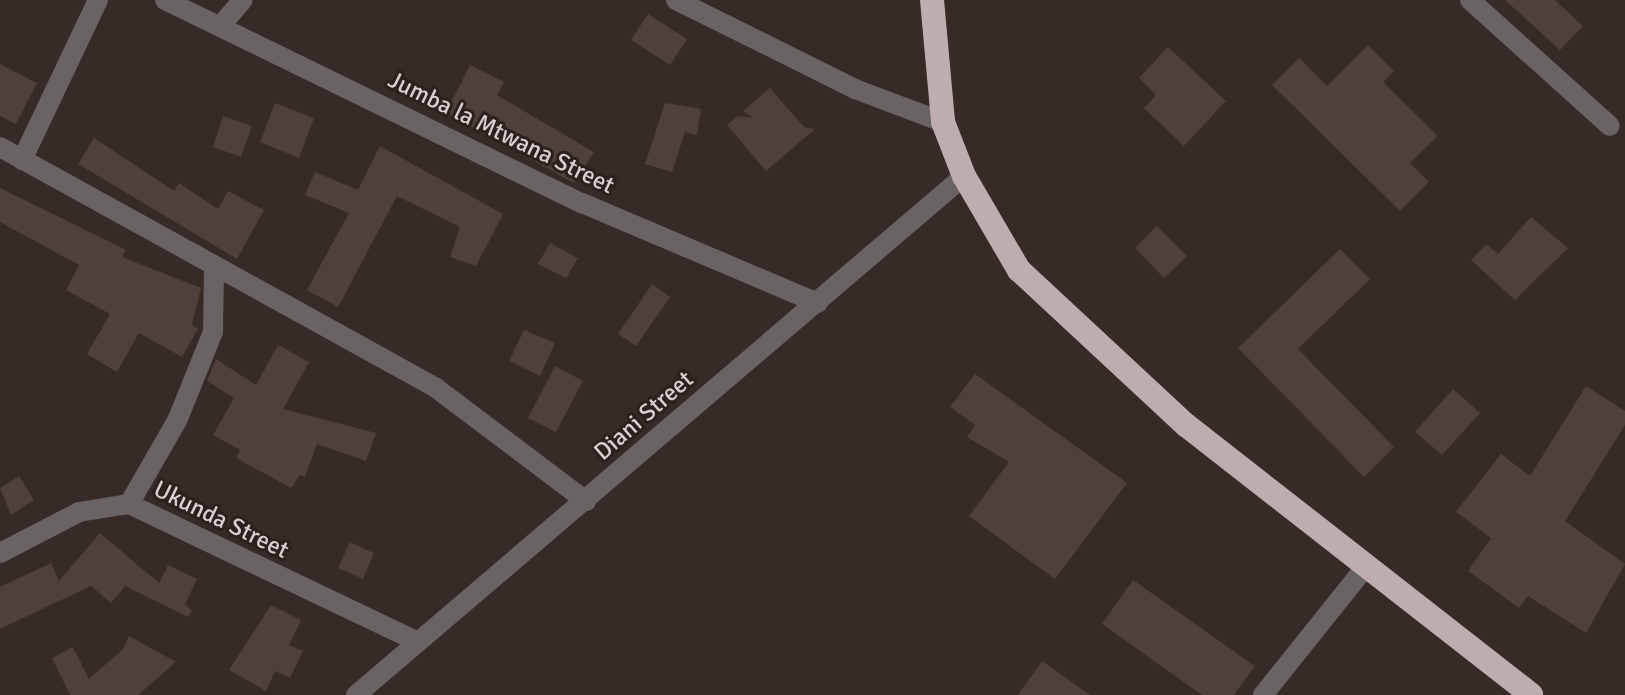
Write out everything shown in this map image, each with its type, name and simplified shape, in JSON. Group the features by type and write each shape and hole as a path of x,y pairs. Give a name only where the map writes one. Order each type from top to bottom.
{"highway":[{"path":"932,0 943,122 964,176 1019,270 1093,344 1364,569 1531,695"}],"street":[{"path":"22,160 98,0"},
{"name":"Jumba la Mtwana Street","path":"165,0 582,203 818,303"},
{"path":"221,25 243,0"},
{"path":"676,0 855,89 943,122"},
{"path":"1470,0 1610,126"},
{"path":"0,147 214,270 436,388 586,501"},
{"name":"Diani Street","path":"356,695 964,176"},
{"path":"129,504 177,421 213,332 214,270"},
{"name":"Ukunda Street","path":"0,553 79,512 129,504 418,642"},
{"path":"1263,695 1364,569"}],"building":[{"path":"1505,0 1555,0 1583,26 1560,50"},
{"path":"648,14 687,39 670,65 631,40"},
{"path":"1368,45 1394,71 1383,82 1438,136 1410,163 1429,182 1400,211 1272,85 1299,58 1327,86"},
{"path":"1168,47 1226,101 1184,146 1144,108 1156,95 1139,78"},
{"path":"0,64 37,83 16,124 0,116"},
{"path":"470,65 504,82 497,95 594,152 574,183 446,113"},
{"path":"770,88 804,127 815,129 766,171 727,125 738,116 754,118 743,111"},
{"path":"275,103 314,118 299,158 260,142"},
{"path":"665,103 701,109 697,135 685,132 672,172 645,164"},
{"path":"223,116 252,126 241,157 213,147"},
{"path":"94,138 174,191 179,183 218,209 228,191 264,210 237,259 78,164"},
{"path":"380,146 503,214 476,266 450,257 460,227 397,196 338,307 307,290 349,213 305,195 315,172 358,190"},
{"path":"0,188 126,250 122,257 201,288 192,325 198,329 182,357 139,333 117,372 87,354 110,314 66,290 79,265 0,222"},
{"path":"1531,217 1568,248 1515,300 1471,260 1486,244 1498,254"},
{"path":"1157,226 1187,256 1164,278 1135,248"},
{"path":"550,243 578,258 566,278 538,264"},
{"path":"1340,249 1370,279 1298,349 1394,447 1364,477 1238,348"},
{"path":"652,284 670,297 636,346 618,334"},
{"path":"524,330 555,343 540,376 509,361"},
{"path":"278,345 309,362 283,409 376,433 366,461 317,444 305,477 300,475 291,488 236,458 240,450 213,435 234,398 207,381 216,359 256,385"},
{"path":"555,366 583,381 556,432 528,418"},
{"path":"975,374 1127,483 1055,579 969,516 1009,462 967,437 975,425 950,407"},
{"path":"1586,386 1625,411 1625,425 1565,521 1625,564 1586,633 1528,596 1519,608 1468,571 1491,538 1456,512 1501,454 1530,476"},
{"path":"1453,389 1480,413 1442,455 1415,432"},
{"path":"19,476 34,500 11,515 0,488"},
{"path":"100,533 159,583 168,565 197,579 185,604 192,611 188,617 125,586 111,603 91,586 0,629 0,587 51,563 59,581"},
{"path":"350,542 374,553 363,579 338,568"},
{"path":"1133,580 1255,666 1234,695 1202,695 1102,624"},
{"path":"271,605 301,620 289,645 303,651 290,678 275,671 266,691 229,670"},
{"path":"129,636 176,662 138,695 70,695 52,658 73,647 89,679 123,649"},
{"path":"1042,661 1090,695 1018,695"}]}
